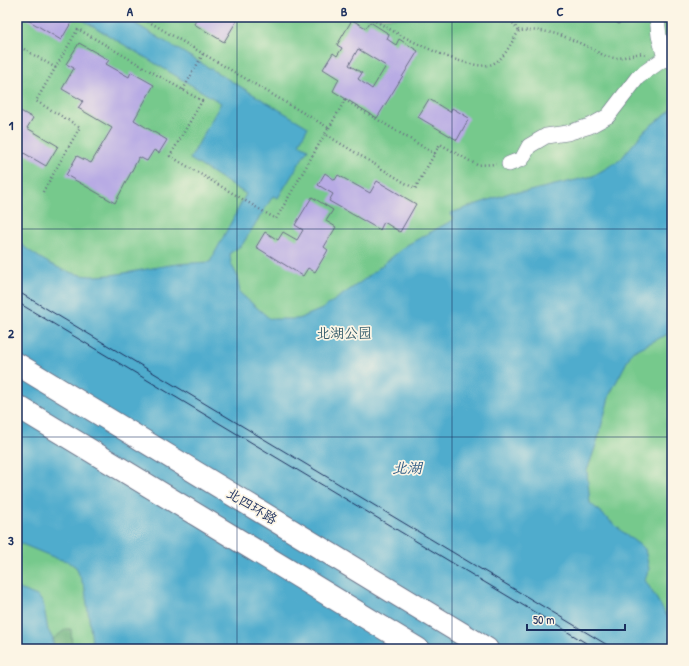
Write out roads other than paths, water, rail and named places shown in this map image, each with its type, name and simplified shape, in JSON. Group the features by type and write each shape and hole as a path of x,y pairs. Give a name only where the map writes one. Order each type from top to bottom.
{"highway":[{"name":"北四环路","path":"17,364 487,649"},
{"path":"17,406 418,649"}],"street":[{"path":"509,164 522,159 529,146 546,136 567,133 584,128 608,116 638,77 668,60 659,36 657,17"}],"water":[{"name":"北湖","path":"78,17 124,17 308,127 299,144 308,149 278,198 273,196 242,245 230,253 231,264 237,275 240,293 270,319 298,319 322,309 365,279 407,245 453,220 451,213 512,192 525,192 593,176 620,160 645,130 672,109 672,332 632,352 610,394 597,442 587,471 590,503 625,534 645,549 649,569 645,580 672,624 672,649 93,649 85,589 76,567 67,561 58,559 17,542 17,241 51,264 61,269 81,275 101,276 121,274 175,264 210,262 246,194 190,159 221,103"},
{"path":"17,588 37,596 43,602 48,630 53,639 53,649 17,649"}],"tram line":[{"path":"17,291 614,649"},
{"path":"17,302 596,649"}],"park label":[{"name":"北湖公园","path":"344,333"}]}
